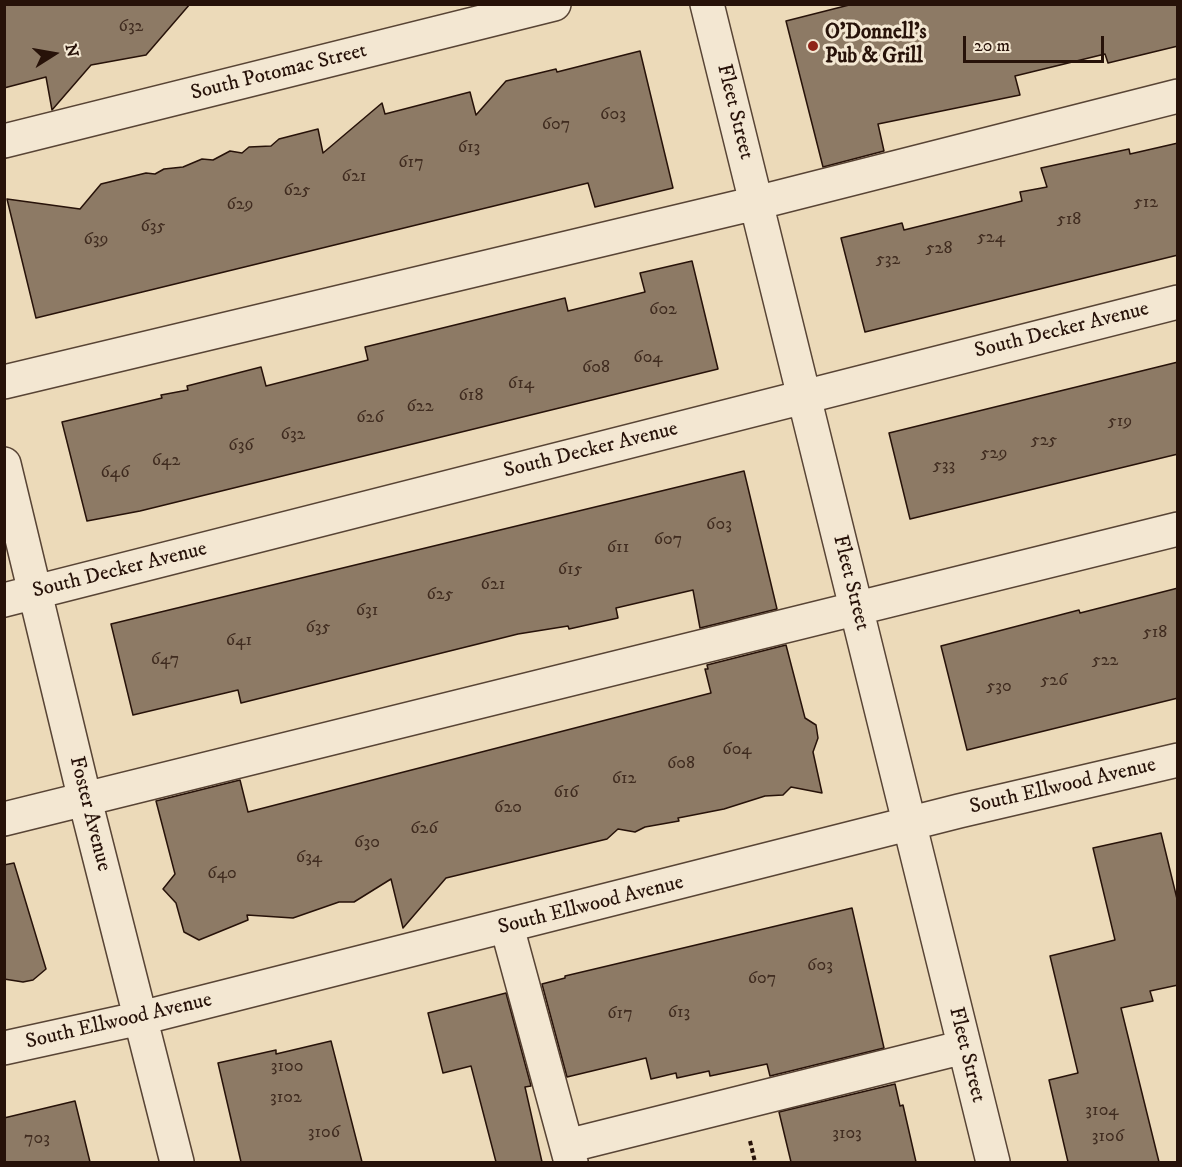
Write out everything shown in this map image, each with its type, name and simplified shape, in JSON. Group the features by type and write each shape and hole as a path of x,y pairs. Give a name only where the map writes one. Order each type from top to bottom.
{"street":[{"name":"South Potomac Street","path":"4,141 554,4"},
{"name":"Fleet Street","path":"707,4 993,1162"},
{"path":"4,382 756,203 1178,96"},
{"name":"South Decker Avenue","path":"20,596 1178,302"},
{"name":"Foster Avenue","path":"4,464 20,596 85,800 177,1162"},
{"path":"4,819 1178,529"},
{"name":"South Ellwood Avenue","path":"4,1048 141,1018 910,824 1178,760"},
{"path":"507,927 569,1154 964,1047"}],"building":[{"path":"4,4 190,4 146,55 91,65 52,110 46,77 4,88"},
{"path":"853,4 1178,4 1178,46 1108,63 1105,54 1015,76 1020,95 878,124 884,151 823,167 786,21"},
{"path":"640,51 673,188 595,207 588,183 36,318 7,199 80,209 101,184 146,173 155,174 164,169 183,167 202,159 213,160 230,151 242,153 249,147 271,146 279,139 318,129 323,153 382,103 385,114 470,92 476,115 506,81 556,69 557,72"},
{"path":"1178,143 1178,255 865,332 841,238 902,223 904,230 1022,201 1020,192 1047,187 1041,168 1129,149 1130,154"},
{"path":"692,261 718,369 140,511 87,521 62,422 162,398 161,395 188,390 187,386 261,367 266,386 368,360 365,347 565,298 568,311 645,292 640,273"},
{"path":"1178,362 1178,454 910,519 889,433"},
{"path":"744,471 777,609 700,628 693,590 616,608 618,618 569,629 568,626 518,634 241,703 238,690 133,715 111,624"},
{"path":"1178,588 1178,698 967,750 941,646 1079,610 1080,613"},
{"path":"786,645 805,718 816,725 818,738 813,752 822,793 791,787 783,795 765,796 724,809 678,818 679,821 645,827 635,832 618,829 607,839 446,878 403,928 391,879 354,902 339,902 293,918 247,915 248,920 199,940 184,932 176,903 163,889 175,874 156,801 240,780 248,812 711,693 705,669 708,669 707,665"},
{"path":"1161,833 1178,903 1178,985 1150,991 1153,1001 1121,1008 1159,1162 1068,1162 1049,1080 1078,1073 1050,956 1115,940 1093,848"},
{"path":"14,863 46,969 33,980 23,982 4,979 4,865"},
{"path":"852,908 884,1048 770,1076 767,1064 710,1076 709,1071 677,1078 676,1073 651,1079 646,1058 567,1077 542,984 565,978 565,976"},
{"path":"506,993 531,1086 525,1087 542,1162 496,1162 471,1066 443,1073 428,1013"},
{"path":"331,1041 362,1162 241,1162 218,1063 276,1050 276,1054"},
{"path":"895,1084 900,1106 903,1105 916,1162 791,1162 779,1112"},
{"path":"75,1101 90,1162 4,1162 4,1118"}],"place":[{"name":"O'Donnell's Pub & Grill","path":"813,46"}]}
